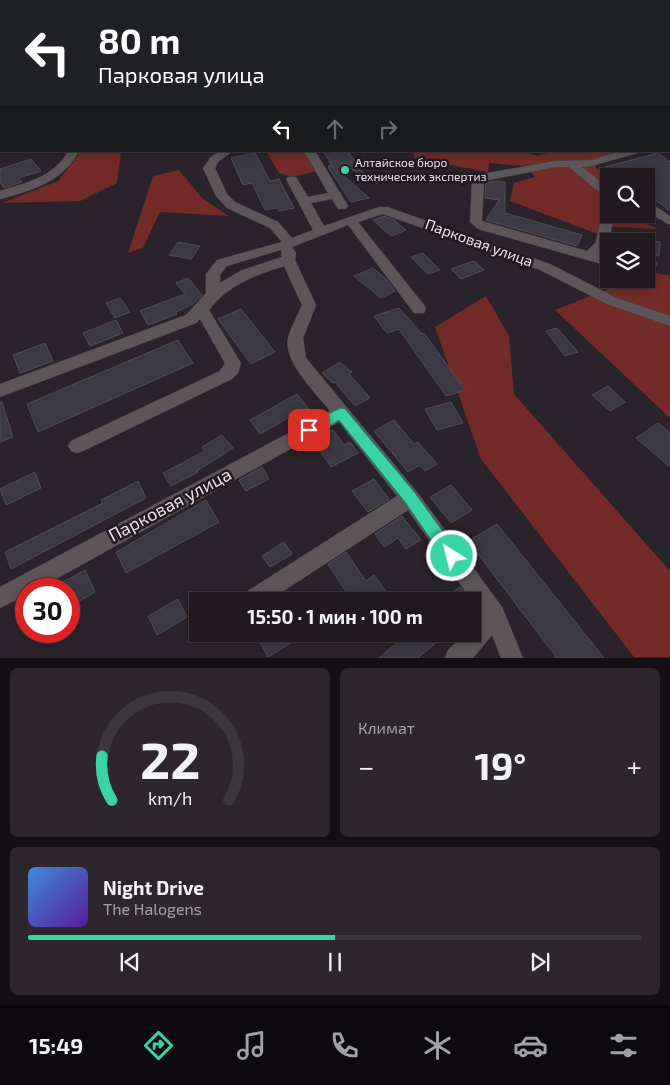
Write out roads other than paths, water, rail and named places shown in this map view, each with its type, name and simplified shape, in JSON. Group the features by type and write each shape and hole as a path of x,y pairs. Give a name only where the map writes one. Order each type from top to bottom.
{"street":[{"path":"0,195 41,181 61,170 71,160 74,152"},
{"path":"226,152 215,159 209,168 222,196 231,205 274,226 288,249 309,305 295,338 294,349 299,360 410,498 494,615 512,658"},
{"path":"310,152 342,206"},
{"path":"600,260 492,230 476,222 478,180 481,177 554,164 591,163 630,152"},
{"path":"572,164 600,187"},
{"path":"292,179 304,201 325,226"},
{"path":"304,201 335,195"},
{"name":"Парковая улица","path":"214,294 213,274 222,263 288,249 325,226 383,210 545,267 612,301 670,322"},
{"path":"655,211 670,222"},
{"path":"350,220 419,309"},
{"path":"588,257 602,243 606,223"},
{"path":"0,391 191,319 214,294 288,249"},
{"path":"77,446 226,375 232,369 233,363 201,309"},
{"name":"Парковая улица","path":"0,598 341,413"},
{"path":"264,592 410,498"},
{"path":"456,658 494,615"}],"place":[{"name":"Алтайское бюро технических экспертиз","path":"345,170"}]}
